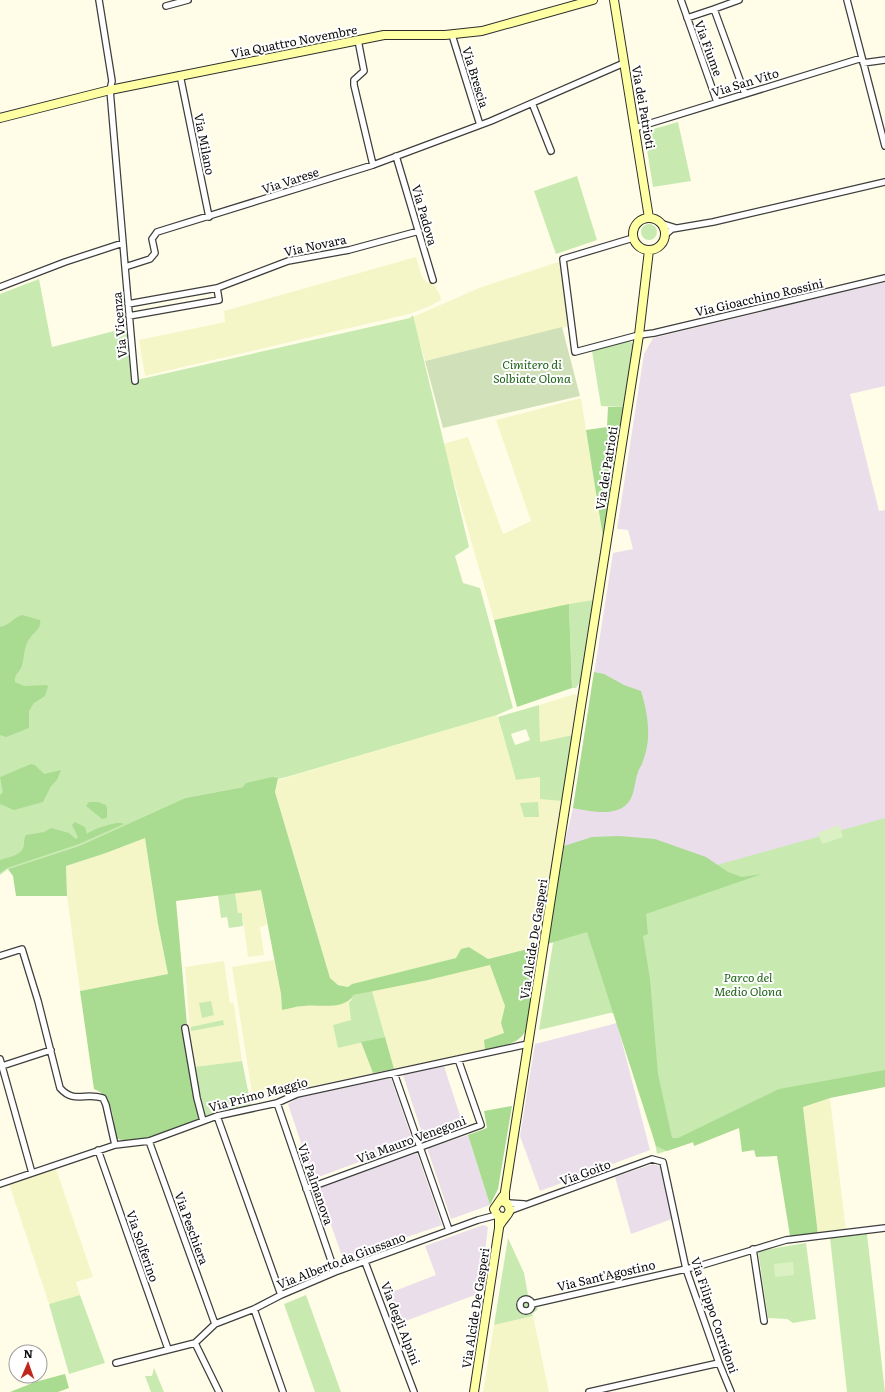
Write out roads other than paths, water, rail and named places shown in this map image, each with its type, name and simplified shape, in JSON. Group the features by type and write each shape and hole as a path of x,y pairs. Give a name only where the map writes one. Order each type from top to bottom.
{"street":[{"path":"99,0 112,82 110,90 125,267"},
{"path":"166,6 188,0"},
{"name":"Via Quattro Novembre","path":"0,118 110,90 358,40 395,34 452,35 482,31 593,0"},
{"name":"Via dei Patrioti","path":"614,0 649,218"},
{"name":"Via Fiume","path":"681,0 717,102"},
{"path":"687,18 739,0"},
{"path":"847,0 884,141"},
{"path":"714,9 745,94"},
{"name":"Via Brescia","path":"452,35 480,125"},
{"path":"358,40 364,71 354,80 354,85 373,165"},
{"name":"Via San Vito","path":"635,128 717,102 862,60 885,60"},
{"name":"Via Varese","path":"125,267 152,258 155,253 152,238 154,234 373,165 480,125 624,63"},
{"name":"Via Milano","path":"180,75 209,217"},
{"path":"532,102 551,151"},
{"name":"Via Padova","path":"396,156 433,280"},
{"path":"677,228 649,218 644,219 635,226 633,238 639,247 649,250 661,244 665,235 672,229 713,222 885,182"},
{"path":"660,223 665,235"},
{"name":"Via Novara","path":"128,304 217,288 288,261 349,250 419,231"},
{"name":"Via Gioacchino Rossini","path":"633,238 563,259 575,352 639,335 654,333 885,278"},
{"path":"0,287 65,262 123,243"},
{"name":"Via dei Patrioti","path":"584,690 639,335 649,250"},
{"name":"Via Vicenza","path":"125,267 135,381"},
{"path":"129,316 219,300 217,288"},
{"name":"Via Alcide De Gasperi","path":"504,1202 584,690"},
{"path":"0,956 22,949 51,1050 60,1088 65,1094 73,1098 95,1096 103,1098 115,1145"},
{"path":"185,1028 197,1098 203,1121"},
{"name":"Via Primo Maggio","path":"0,1184 98,1150 115,1145 149,1140 217,1116 277,1103 297,1094 528,1044"},
{"path":"2,1066 51,1050"},
{"path":"0,1059 32,1173"},
{"name":"Via Mauro Venegoni","path":"306,1189 481,1125 458,1059"},
{"path":"394,1073 449,1230"},
{"name":"Via Palmanova","path":"277,1103 335,1272"},
{"path":"217,1116 281,1294"},
{"name":"Via Peschiera","path":"149,1140 215,1324"},
{"name":"Via Solferino","path":"98,1150 168,1349"},
{"name":"Via Goito","path":"501,1214 524,1204 652,1159"},
{"name":"Via Filippo Corridoni","path":"652,1159 659,1160 665,1165 686,1269 719,1363 731,1392"},
{"name":"Via Alcide De Gasperi","path":"501,1214 495,1205 504,1202"},
{"name":"Via Alcide De Gasperi","path":"474,1392 501,1214 509,1206 504,1202"},
{"name":"Via Goito","path":"504,1202 524,1204"},
{"name":"Via Alberto da Giussano","path":"195,1343 215,1324 254,1309 281,1294 335,1272 481,1218 501,1214"},
{"name":"Via Sant'Agostino","path":"532,1304 686,1269 786,1240 885,1228"},
{"path":"753,1249 764,1321"},
{"name":"Via degli Alpini","path":"365,1262 414,1392"},
{"path":"254,1309 283,1392"},
{"path":"116,1363 195,1343 219,1392"},
{"path":"589,1392 719,1363"}],"park label":[{"name":"Cimitero di Solbiate Olona","path":"532,371"},
{"name":"Parco del Medio Olona","path":"748,984"}]}
